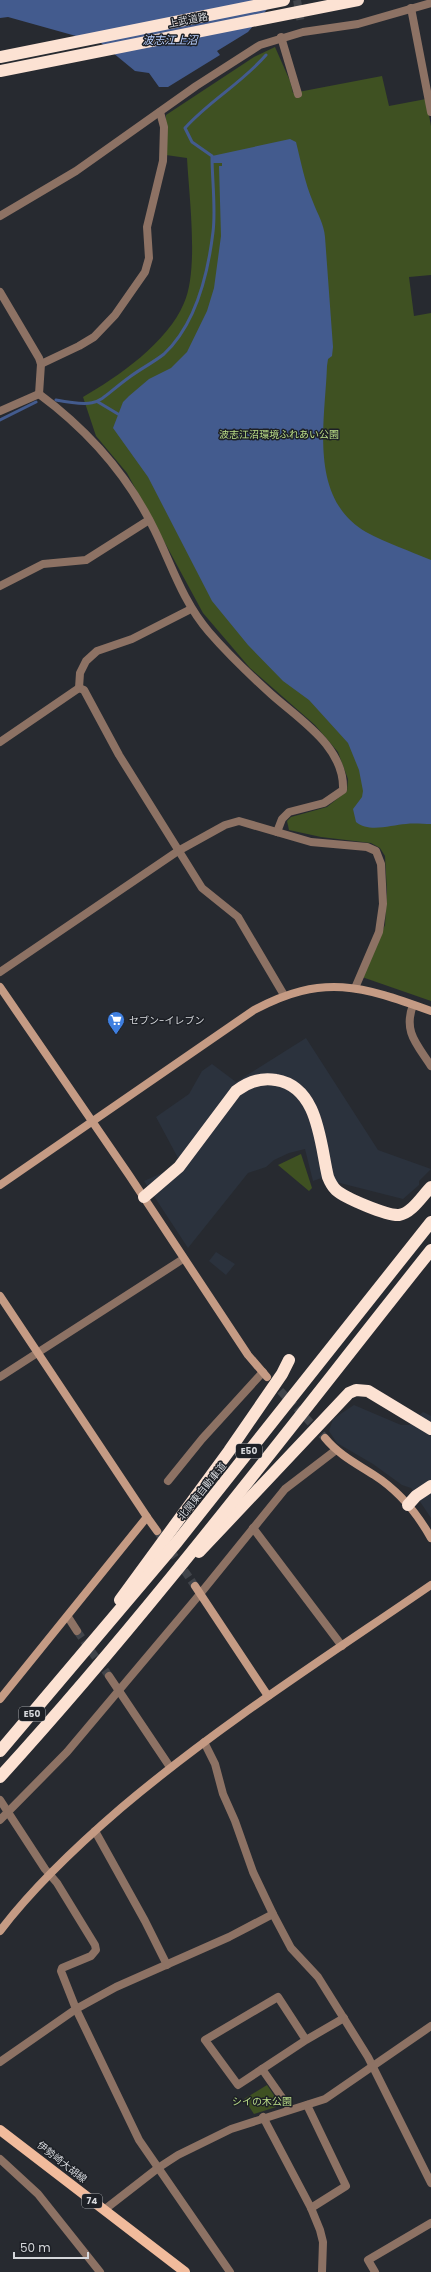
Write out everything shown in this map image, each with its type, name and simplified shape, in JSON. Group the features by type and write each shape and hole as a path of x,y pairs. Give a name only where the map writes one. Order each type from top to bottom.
{"highway":[{"name":"上武道路","path":"0,57 284,0"},
{"name":"上武道路","path":"0,71 290,12 358,0"},
{"path":"144,1197 179,1167 236,1092 248,1083 263,1079 288,1083 307,1100 314,1116 330,1184 340,1193 387,1213 399,1215 411,1208 431,1187"},
{"path":"144,1197 182,1172 237,1101 248,1090 264,1086 285,1089 302,1103 308,1119 323,1187"},
{"name":"北関東自動車道","path":"0,1751 177,1542 431,1222"},
{"name":"E50","path":"0,1777 148,1604 431,1250"},
{"path":"64,1677 229,1451 282,1374 289,1360"},
{"path":"148,1604 215,1536 277,1467 349,1393 356,1390 368,1391 431,1429"},
{"path":"414,1408 431,1422"},
{"path":"408,1505 416,1496 431,1486"},
{"path":"408,1505 431,1493"}],"main road":[{"name":"伊勢崎大胡線","path":"0,2130 185,2272"}],"street":[{"path":"0,216 76,171 231,62 260,45 281,37 303,32 358,24 431,3"},
{"path":"411,8 431,112"},
{"path":"301,22 303,32"},
{"path":"281,37 298,94"},
{"path":"41,364 83,344 94,337 115,315 145,272 149,258 147,227 163,161 164,127 160,112"},
{"path":"0,292 41,364 39,394"},
{"path":"0,412 39,394"},
{"path":"39,394 68,416 106,454 124,478 149,520 191,609 209,632 245,670 320,737 339,764 344,780 343,790 324,803 289,812 282,819 277,832"},
{"path":"0,586 43,564 69,563 91,557 149,520"},
{"path":"79,688 80,673 86,660 97,650 132,639 191,609"},
{"path":"0,742 79,688"},
{"path":"79,688 84,690 119,756 202,888 238,917 284,995"},
{"path":"0,972 178,851 225,825 238,821 311,842 367,847 376,851 379,856 383,883 379,932 355,988"},
{"path":"0,987 144,1197 248,1355 265,1374 202,1439 168,1481"},
{"path":"0,1185 254,1010 284,995 314,988 355,988 413,1005 431,1012"},
{"path":"413,1005 408,1019 409,1029 431,1066"},
{"path":"0,1377 183,1258"},
{"path":"0,1296 39,1352 157,1531"},
{"path":"325,1438 336,1450 383,1481 408,1505 431,1538"},
{"path":"0,1820 67,1752 200,1594 285,1489 336,1450"},
{"path":"0,1699 148,1517"},
{"path":"253,1528 342,1646"},
{"path":"0,1931 49,1875 95,1831 170,1767 268,1696 431,1585"},
{"path":"194,1586 268,1696"},
{"path":"68,1617 77,1631"},
{"path":"109,1676 117,1692 170,1767"},
{"path":"204,1742 215,1764 223,1794 235,1821 253,1872 273,1914 291,1948 318,1977 344,2018 372,2066 431,2183"},
{"path":"0,1800 49,1875 57,1883 96,1947 91,1956 62,1968 76,2009 139,2140 230,2272"},
{"path":"95,1831 145,1921 167,1965"},
{"path":"0,2062 76,2009 125,1982 167,1965 228,1937 273,1914"},
{"path":"306,2040 278,1997 205,2040 238,2085 306,2040 344,2018"},
{"path":"104,2210 158,2168 210,2138 290,2108 325,2099 431,2026"},
{"path":"262,2069 290,2108"},
{"path":"307,2104 346,2186 311,2208"},
{"path":"263,2118 311,2208 323,2242 322,2272"},
{"path":"0,2159 38,2194 100,2272"},
{"path":"375,2272 368,2260 431,2223"}],"shaded area":[{"path":"306,1038 378,1150 431,1169 419,1181 419,1185 403,1199 332,1181 330,1175 313,1181 305,1149 289,1153 274,1160 266,1167 248,1173 188,1248 144,1181 171,1169 178,1158 156,1117 189,1094 202,1071 212,1064 236,1082"},
{"path":"216,1252 235,1264 226,1275 209,1261"},
{"path":"354,1405 401,1425 409,1425 423,1412 431,1416 431,1518 411,1488 402,1485 373,1464 337,1443 329,1431 333,1419"}],"green space":[{"name":"波志江沼環境ふれあい公園","path":"275,47 290,81 293,93 382,76 389,106 426,99 431,126 431,275 409,277 414,316 431,313 431,1001 362,977 385,925 387,892 385,856 380,848 371,843 321,837 289,830 287,821 291,817 327,807 347,791 348,779 338,752 315,725 250,668 203,613 127,473 96,436 83,397 126,369 154,345 177,317 189,289 192,232 187,158 166,155 166,115 254,57"},
{"path":"301,1154 312,1188 309,1191 278,1165"},
{"name":"シイの木公園","path":"267,2085 277,2100 276,2107 254,2114 244,2099"}],"water":[{"name":"波志江上沼","path":"0,0 275,0 248,32 217,51 220,55 168,87 159,87 149,73 135,71 101,43 8,17 0,18"},
{"path":"290,139 296,142 303,172 322,224 325,237 333,347 332,356 328,359 327,366 323,434 324,457 328,479 335,500 348,517 366,532 431,560 431,824 409,824 374,828 361,825 356,822 353,809 362,797 363,791 359,770 348,743 309,700 283,681 248,645 212,601 148,477 113,428 123,402 149,379 171,368 187,352 207,311 214,288 221,236 219,166 222,166 222,163 212,163 212,156"}],"waterway":[{"path":"56,400 83,404 98,401 131,376 164,354 175,342 184,328 199,298 204,281 211,248 214,214 212,156 192,142 185,128 205,109 246,75 266,55"},
{"path":"0,420 36,402"},
{"path":"98,402 118,414"}],"tunnel":[{"path":"297,0 301,23"},
{"path":"272,1382 325,1438"},
{"path":"157,1531 195,1586"},
{"path":"77,1631 109,1676"}],"place":[{"name":"セブン-イレブン","path":"116,1035"}]}
